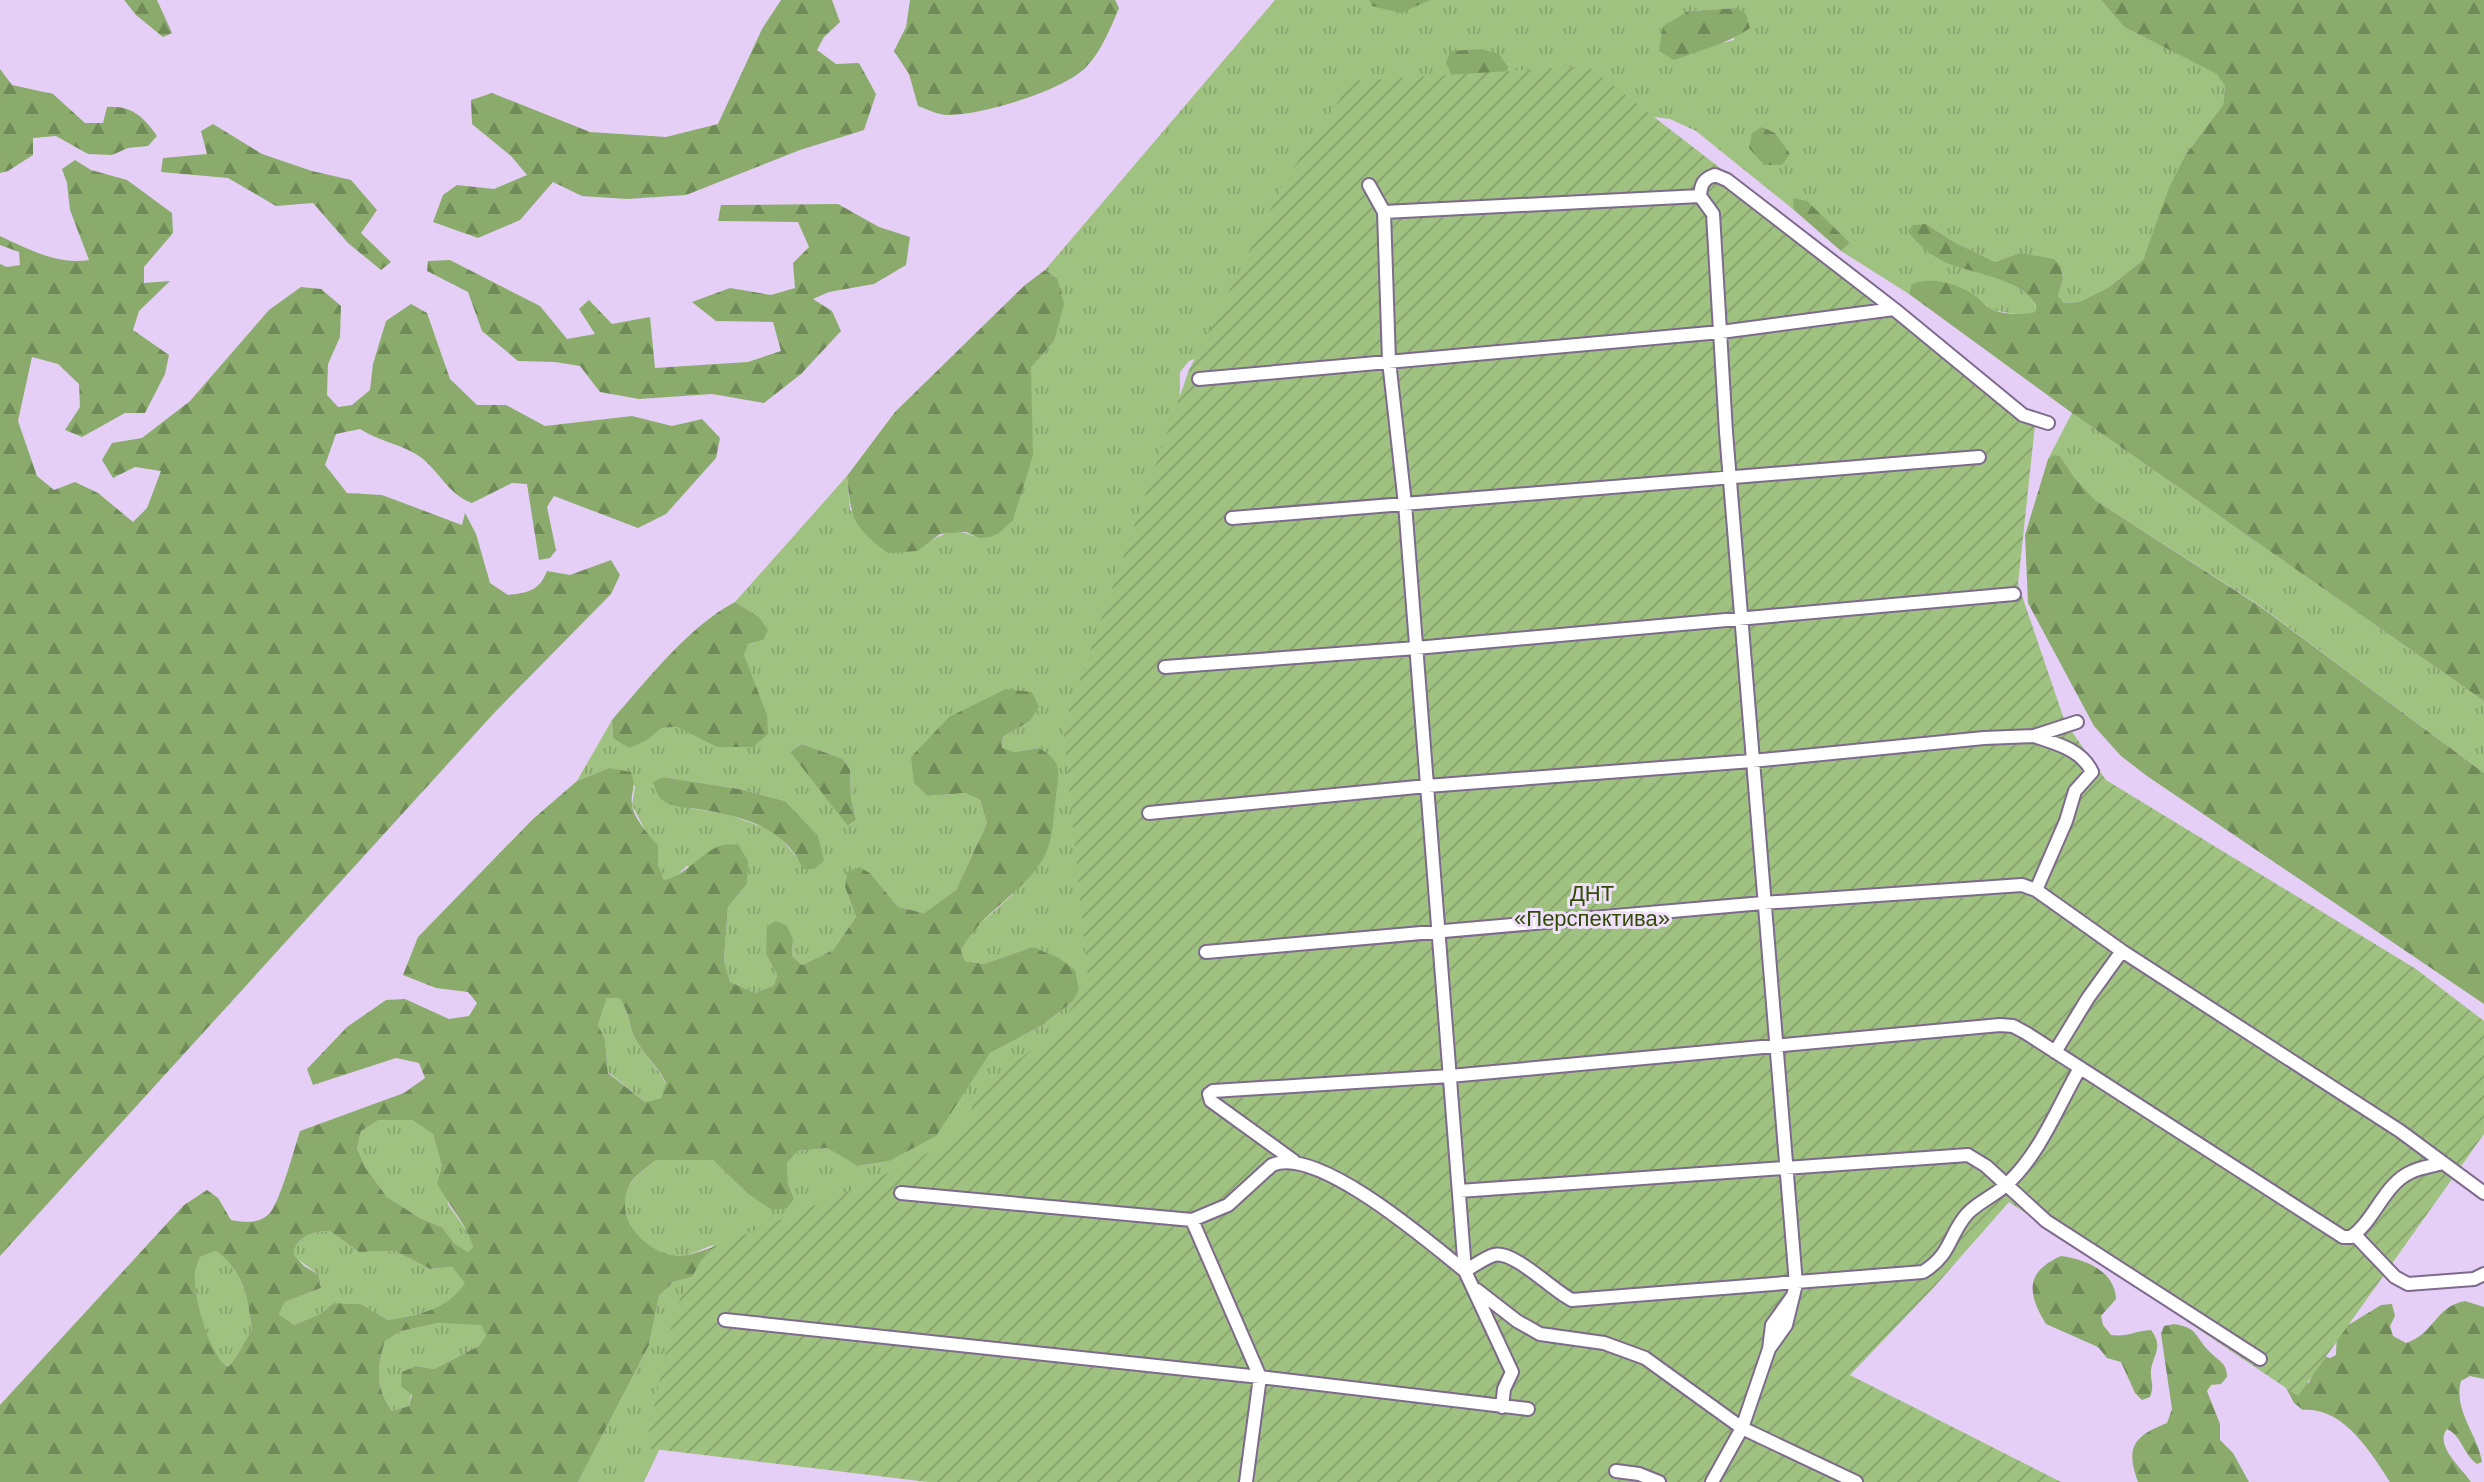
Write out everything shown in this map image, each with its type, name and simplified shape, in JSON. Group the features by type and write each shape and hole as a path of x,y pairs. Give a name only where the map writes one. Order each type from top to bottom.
{"street":[{"path":"1712,1482 1742,1428 1769,1349 1786,1325 1796,1284 1763,903 1713,214 1700,196 1701,185 1706,178 1715,175 1727,180 1894,309 2023,415 2048,423"},
{"path":"1369,185 1384,212 1389,361 1405,504 1467,1277 1512,1372 1504,1389 1502,1407"},
{"path":"1384,212 1700,196"},
{"path":"1199,379 1721,332 1894,309"},
{"path":"1232,518 1979,457"},
{"path":"1165,667 1416,648 2014,594"},
{"path":"1149,813 1427,786 2034,736 2077,722"},
{"path":"2034,736 2074,751 2092,772 2075,791 2066,821 2036,890"},
{"path":"1206,952 1763,903 2022,885 2036,890 2122,951 2400,1131 2484,1193"},
{"path":"2055,1052 2122,951"},
{"path":"1856,1482 1742,1428 1645,1358 1604,1343 1540,1334 1517,1321 1395,1214 1317,1168 1294,1161 1211,1101 1209,1094 1213,1091 1450,1076 2000,1025 2013,1026 2343,1237 2351,1237 2362,1229 2395,1184 2411,1172 2442,1163"},
{"path":"1467,1277 1494,1255 1506,1255 1572,1300 1923,1272 1945,1254 1969,1212 2007,1185 2027,1163 2080,1068"},
{"path":"1459,1191 1968,1155 1977,1158 2046,1221 2260,1359"},
{"path":"901,1193 1192,1220 1228,1205 1272,1165 1294,1161"},
{"path":"1192,1220 1260,1377 1246,1482"},
{"path":"2355,1235 2395,1277 2408,1284 2474,1279 2484,1274"},
{"path":"725,1320 1528,1409"},
{"path":"1616,1471 1639,1474 1659,1482"}],"green space":[{"path":"124,0 157,0 172,33 163,37 136,15"},
{"path":"781,0 832,0 840,22 824,37 817,50 836,64 859,63 876,94 864,130 800,150 686,195 627,199 582,196 553,182 520,220 478,238 433,222 443,195 457,185 494,189 527,175 511,156 472,124 471,100 492,93 590,132 666,137 718,124 762,29"},
{"path":"910,0 1115,0 1119,8 1096,54 1075,76 1021,100 980,111 948,115 918,106 909,74 894,51 906,27"},
{"path":"1275,0 1369,0 1373,6 1430,0 2101,0 2124,27 2218,74 2225,86 2223,105 2186,154 2143,260 2109,287 2079,302 2063,303 2058,296 2063,279 2061,267 2020,253 1995,262 1926,224 1945,262 2015,286 2034,303 2035,312 2021,315 1992,310 1973,294 1911,285 1909,294 1841,251 1850,243 1794,198 1794,210 1696,131 1670,119 1599,110 1215,351 1189,361 1180,372 1179,457 1134,990 661,1446 644,1482 578,1482 649,1345 659,1296 673,1282 703,1274 713,1245 684,1256 671,1256 659,1252 637,1235 630,1224 625,1198 629,1186 638,1175 656,1160 713,1160 747,1193 794,1199 788,1183 787,1163 798,1151 827,1148 859,1166 889,1161 962,1092 990,1053 1041,1026 1072,1002 1032,947 984,964 965,961 961,951 970,933 1013,894 1039,748 1014,752 1002,749 1003,737 1030,721 1039,707 928,796 965,793 980,800 987,823 956,890 924,913 898,907 871,874 845,887 856,917 833,950 802,965 792,956 793,940 766,954 777,975 774,985 755,993 730,982 724,960 728,907 747,884 687,866 672,880 664,880 658,864 658,845 646,832 632,805 635,786 609,768 577,781 612,720 613,738 647,740 662,728 678,727 717,747 746,663 744,654 748,644 763,640 759,617 735,602 847,476 850,510 918,551 933,540 953,532 979,538 1031,399 1031,368 1054,341 1057,278 1045,270","holes":["1737,8 1734,40 1709,46 1689,11","802,744 843,759 850,770 851,798 856,818 849,826 790,752","663,777 739,789 785,801 798,859 776,832 727,814 676,806"]},
{"path":"1369,0 1430,0 1401,13 1372,6"},
{"path":"2101,0 2484,0 2484,701 2072,413 1909,294 1911,285 1934,281 1964,289 1991,309 2001,312 2030,313 2035,312 2036,306 2030,297 2010,284 1936,257 1908,231 1913,225 1926,224 1995,262 2020,253 2054,259 2061,267 2063,279 2058,296 2064,303 2079,302 2109,287 2143,260 2169,188 2186,154 2223,105 2225,86 2217,74 2124,27"},
{"path":"1737,8 1746,14 1750,28 1741,34 1674,60 1659,51 1663,26 1689,11"},
{"path":"1482,49 1499,54 1508,67 1504,82 1453,80 1446,62 1451,51"},
{"name":"ДНТ «Перспектива»","path":"1588,66 1926,327 2035,425 2018,584 2065,722 2106,780 2416,969 2484,1021 2484,1134 2298,1396 2009,1202 1936,1285 1850,1375 2061,1482 928,1482 645,1448 675,1309 706,1251 865,1184 960,1137 979,1090 1063,1026 1088,977 1063,728 1189,370 1286,179 1352,81"},
{"path":"0,69 12,85 53,94 85,123 103,123 107,107 123,108 142,118 157,136 148,146 128,148 112,155 88,154 56,136 33,138 33,155 0,173"},
{"path":"213,124 262,154 351,180 377,210 361,233 391,262 381,270 348,243 313,203 276,206 228,178 161,172 163,158 207,154 201,131"},
{"path":"1762,127 1775,133 1790,154 1782,165 1764,165 1749,148 1752,133"},
{"path":"75,160 91,170 127,180 172,213 173,233 144,267 144,283 170,281 139,311 133,330 169,355 165,374 145,413 125,413 82,437 65,430 80,407 79,384 58,364 32,357 18,421 37,476 54,490 75,482 98,493 133,522 147,508 161,471 135,467 113,478 102,460 112,443 142,438 190,401 269,310 301,287 321,289 341,306 340,337 328,364 327,395 338,407 352,405 370,390 373,364 386,321 411,304 427,313 450,379 477,405 506,405 545,426 632,416 672,426 702,419 720,438 716,458 666,514 638,528 554,496 547,507 556,550 550,558 539,560 527,484 512,483 472,503 455,493 422,458 407,450 360,429 336,434 325,465 347,493 382,495 462,525 465,513 476,534 490,583 508,595 532,590 547,571 570,575 611,560 620,575 611,594 495,712 0,1256 0,264 7,267 20,265 19,252 0,245 0,236 54,258 89,260 70,210 62,169"},
{"path":"1793,198 1807,201 1850,243 1841,251 1794,210"},
{"path":"838,204 879,227 910,237 906,265 874,284 829,292 813,299 832,311 841,331 801,374 764,403 712,394 639,399 600,392 580,366 518,361 482,331 468,292 427,271 428,261 450,260 540,306 567,339 595,334 579,309 589,300 612,324 650,317 655,368 748,362 781,351 773,322 716,321 692,302 730,288 771,295 795,288 793,263 809,247 798,222 718,221 721,205"},
{"path":"1045,270 1057,278 1064,304 1054,341 1031,368 1033,455 1013,520 990,537 979,538 966,532 940,534 918,551 888,553 867,536 856,521 847,476 895,412 1025,285"},
{"path":"2072,413 2484,701 2484,773 2259,605 2095,500 2060,456 2048,459"},
{"path":"2054,455 2060,456 2095,500 2258,605 2484,773 2484,1004 2147,776 2121,756 2094,726 2028,603 2025,535 2048,459"},
{"path":"735,602 759,617 768,630 763,640 748,644 744,655 767,715 768,734 753,747 717,747 677,727 662,728 647,740 629,748 613,738 612,720 654,672 701,625"},
{"path":"1006,689 1032,692 1039,707 1030,721 1003,737 1002,748 1014,752 1039,748 1052,758 1058,768 1047,851 1025,882 969,938 961,951 965,961 984,964 1032,947 1059,958 1075,970 1079,990 1072,1002 1041,1026 990,1053 936,1136 889,1161 858,1166 827,1148 798,1151 787,1163 788,1183 794,1199 787,1208 772,1210 747,1193 713,1160 656,1160 637,1175 625,1198 626,1211 629,1222 645,1242 668,1254 680,1256 729,1244 703,1274 673,1282 659,1296 649,1345 578,1482 0,1482 0,1405 184,1205 207,1190 218,1198 231,1220 248,1222 264,1218 280,1194 300,1131 404,1093 425,1078 419,1063 396,1058 313,1085 307,1069 347,1027 386,1000 405,999 449,1019 469,1016 477,1003 468,992 436,988 403,975 418,937 533,819 577,781 609,768 631,772 633,810 658,845 658,864 664,880 677,875 719,846 738,844 748,861 747,884 728,907 724,960 730,982 755,993 774,985 777,975 766,954 767,926 776,921 787,926 793,940 792,956 802,965 833,950 856,917 845,887 847,872 860,867 871,874 898,907 924,913 956,890 987,823 980,800 965,793 928,796 914,783 911,757 949,717","holes":["607,998 619,998 636,1040 666,1083 661,1098 645,1102 608,1073 605,1039 598,1025","379,1120 412,1120 433,1134 442,1167 437,1183 470,1239 473,1247 468,1252 454,1243 442,1227 420,1218 387,1197 365,1167 357,1148 361,1131","330,1231 359,1252 395,1251 430,1269 452,1267 465,1283 441,1305 410,1316 388,1320 361,1304 334,1303 320,1314 294,1325 279,1314 285,1302 321,1288 319,1275 304,1266 292,1253 303,1238","216,1251 233,1268 243,1286 252,1330 228,1367 221,1361 209,1339 195,1284 200,1257","439,1323 481,1325 486,1335 479,1346 434,1369 416,1366 402,1372 401,1386 412,1395 409,1406 392,1411 379,1377 385,1341 401,1331"]},
{"path":"802,744 843,759 850,770 851,798 856,819 848,826 790,752"},
{"path":"663,777 739,789 785,801 818,836 824,861 814,869 803,869 785,842 760,826 730,815 665,802 658,795 653,782"},
{"path":"607,998 619,998 623,1004 636,1040 666,1084 661,1098 645,1102 608,1072 605,1039 598,1025"},
{"path":"379,1120 412,1120 433,1134 448,1204 470,1236 473,1247 468,1252 454,1243 442,1227 420,1218 387,1197 365,1167 357,1148 361,1131"},
{"path":"330,1231 359,1252 395,1251 430,1269 452,1267 466,1283 441,1305 410,1316 388,1320 361,1304 334,1303 320,1314 294,1325 279,1314 285,1302 321,1288 319,1275 291,1254 307,1236"},
{"path":"216,1251 239,1277 252,1330 228,1367 221,1362 209,1339 195,1284 200,1257"},
{"path":"2061,1256 2097,1268 2110,1281 2116,1299 2101,1316 2103,1325 2111,1335 2151,1330 2155,1336 2157,1346 2151,1370 2150,1397 2142,1400 2135,1393 2121,1362 2107,1358 2098,1347 2046,1324 2035,1303 2033,1284 2041,1269"},
{"path":"2465,1301 2484,1307 2484,1379 2470,1376 2461,1381 2459,1392 2463,1412 2482,1462 2477,1464 2472,1460 2456,1436 2447,1429 2444,1442 2451,1457 2471,1482 2390,1482 2355,1434 2331,1416 2303,1410 2294,1403 2282,1380 2309,1383 2320,1355 2330,1358 2336,1355 2337,1332 2381,1305 2392,1304 2395,1316 2390,1326 2393,1336 2406,1343 2416,1339 2447,1309"},
{"path":"439,1323 481,1324 486,1335 479,1346 434,1369 416,1366 409,1406 392,1411 379,1377 385,1341 401,1331"},
{"path":"2174,1324 2192,1330 2225,1368 2227,1377 2221,1384 2211,1385 2207,1391 2220,1424 2220,1440 2233,1453 2249,1482 2138,1482 2132,1460 2135,1444 2147,1433 2167,1423 2172,1409 2161,1334 2164,1326"}]}
